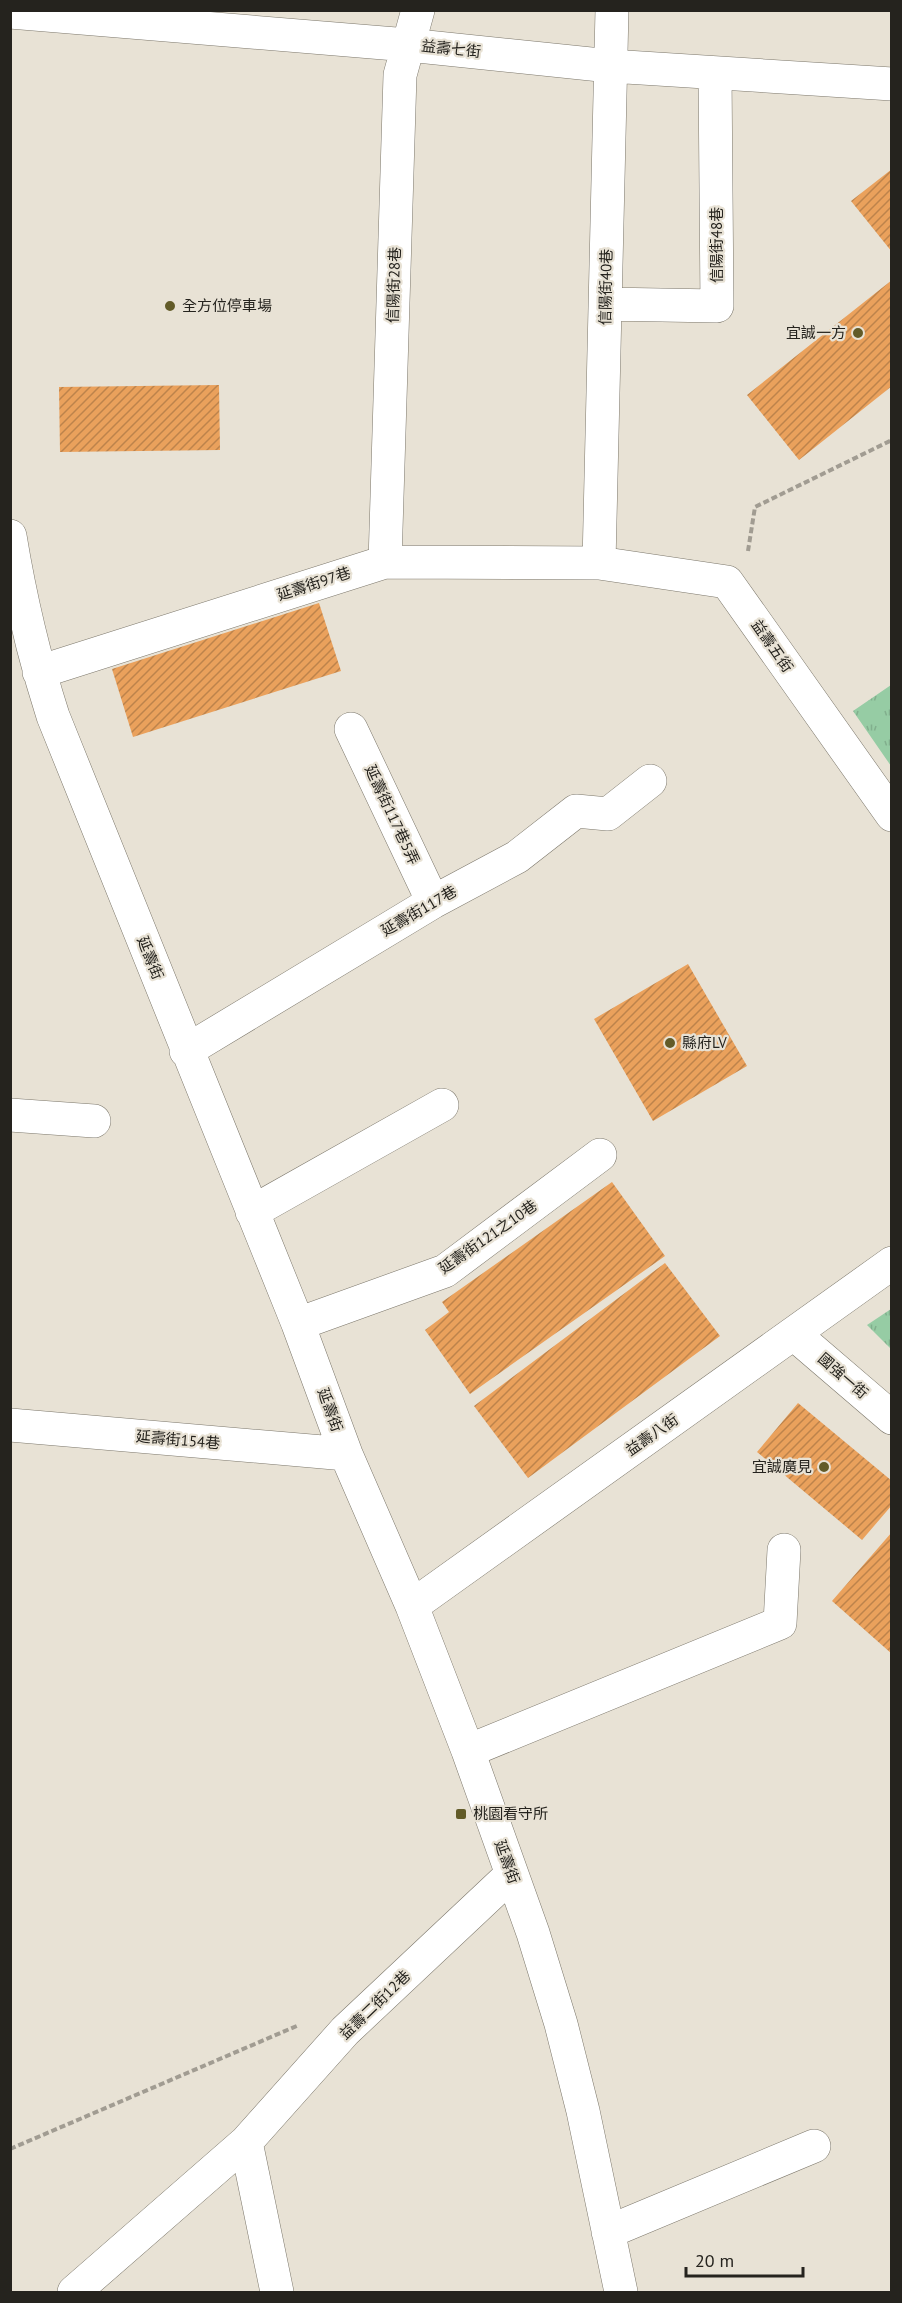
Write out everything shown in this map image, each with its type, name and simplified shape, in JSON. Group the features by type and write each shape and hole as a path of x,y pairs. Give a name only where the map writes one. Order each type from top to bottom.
{"street":[{"name":"信陽街28巷","path":"386,562 400,75 418,10"},
{"name":"信陽街40巷","path":"599,563 612,10"},
{"name":"益壽七街","path":"10,12 408,45 610,66 891,84"},
{"name":"信陽街48巷","path":"606,304 717,306 715,73"},
{"name":"延壽街","path":"10,536 17,579 52,716 298,1324 346,1454 412,1606 468,1751 533,1933 561,2024 583,2111 621,2292"},
{"name":"延壽街97巷","path":"39,672 386,562 599,563"},
{"name":"益壽五街","path":"599,563 727,582 891,815"},
{"name":"延壽街117巷5弄","path":"351,729 433,902"},
{"name":"延壽街117巷","path":"186,1050 433,902 517,857 576,811 608,814 650,781"},
{"path":"252,1212 442,1105"},
{"path":"10,1115 94,1121"},
{"name":"延壽街121之10巷","path":"298,1324 445,1271 600,1155"},
{"name":"益壽八街","path":"412,1606 891,1263"},
{"name":"國強一街","path":"794,1334 891,1419"},
{"name":"延壽街154巷","path":"10,1425 346,1454"},
{"path":"468,1751 780,1623 784,1550"},
{"name":"益壽二街12巷","path":"74,2292 246,2142 345,2031 511,1875"},
{"path":"246,2142 277,2292"},
{"path":"608,2232 814,2146"}],"path":[{"path":"740,601 755,507 891,440"},
{"path":"10,2149 310,2021"}],"green space":[{"path":"891,685 891,766 853,711"},
{"path":"891,1309 891,1349 867,1325"}],"building":[{"path":"892,169 892,252 851,201"},
{"name":"宜誠一方","path":"892,280 892,386 799,460 747,395"},
{"path":"219,385 220,450 60,452 59,387"},
{"path":"319,603 341,671 133,737 112,669"},
{"name":"縣府LV","path":"688,964 747,1066 653,1121 594,1019"},
{"path":"612,1182 665,1256 470,1394 425,1330 449,1312 442,1302"},
{"path":"665,1263 720,1336 528,1478 474,1406"},
{"name":"宜誠廣見","path":"798,1403 892,1481 892,1505 862,1540 757,1452"},
{"path":"892,1532 892,1654 832,1601"}],"place":[{"name":"全方位停車場","path":"170,306"},
{"name":"宜誠一方","path":"858,333"},
{"name":"縣府LV","path":"670,1043"},
{"name":"宜誠廣見","path":"824,1467"},
{"name":"桃園看守所","path":"461,1814"}]}
